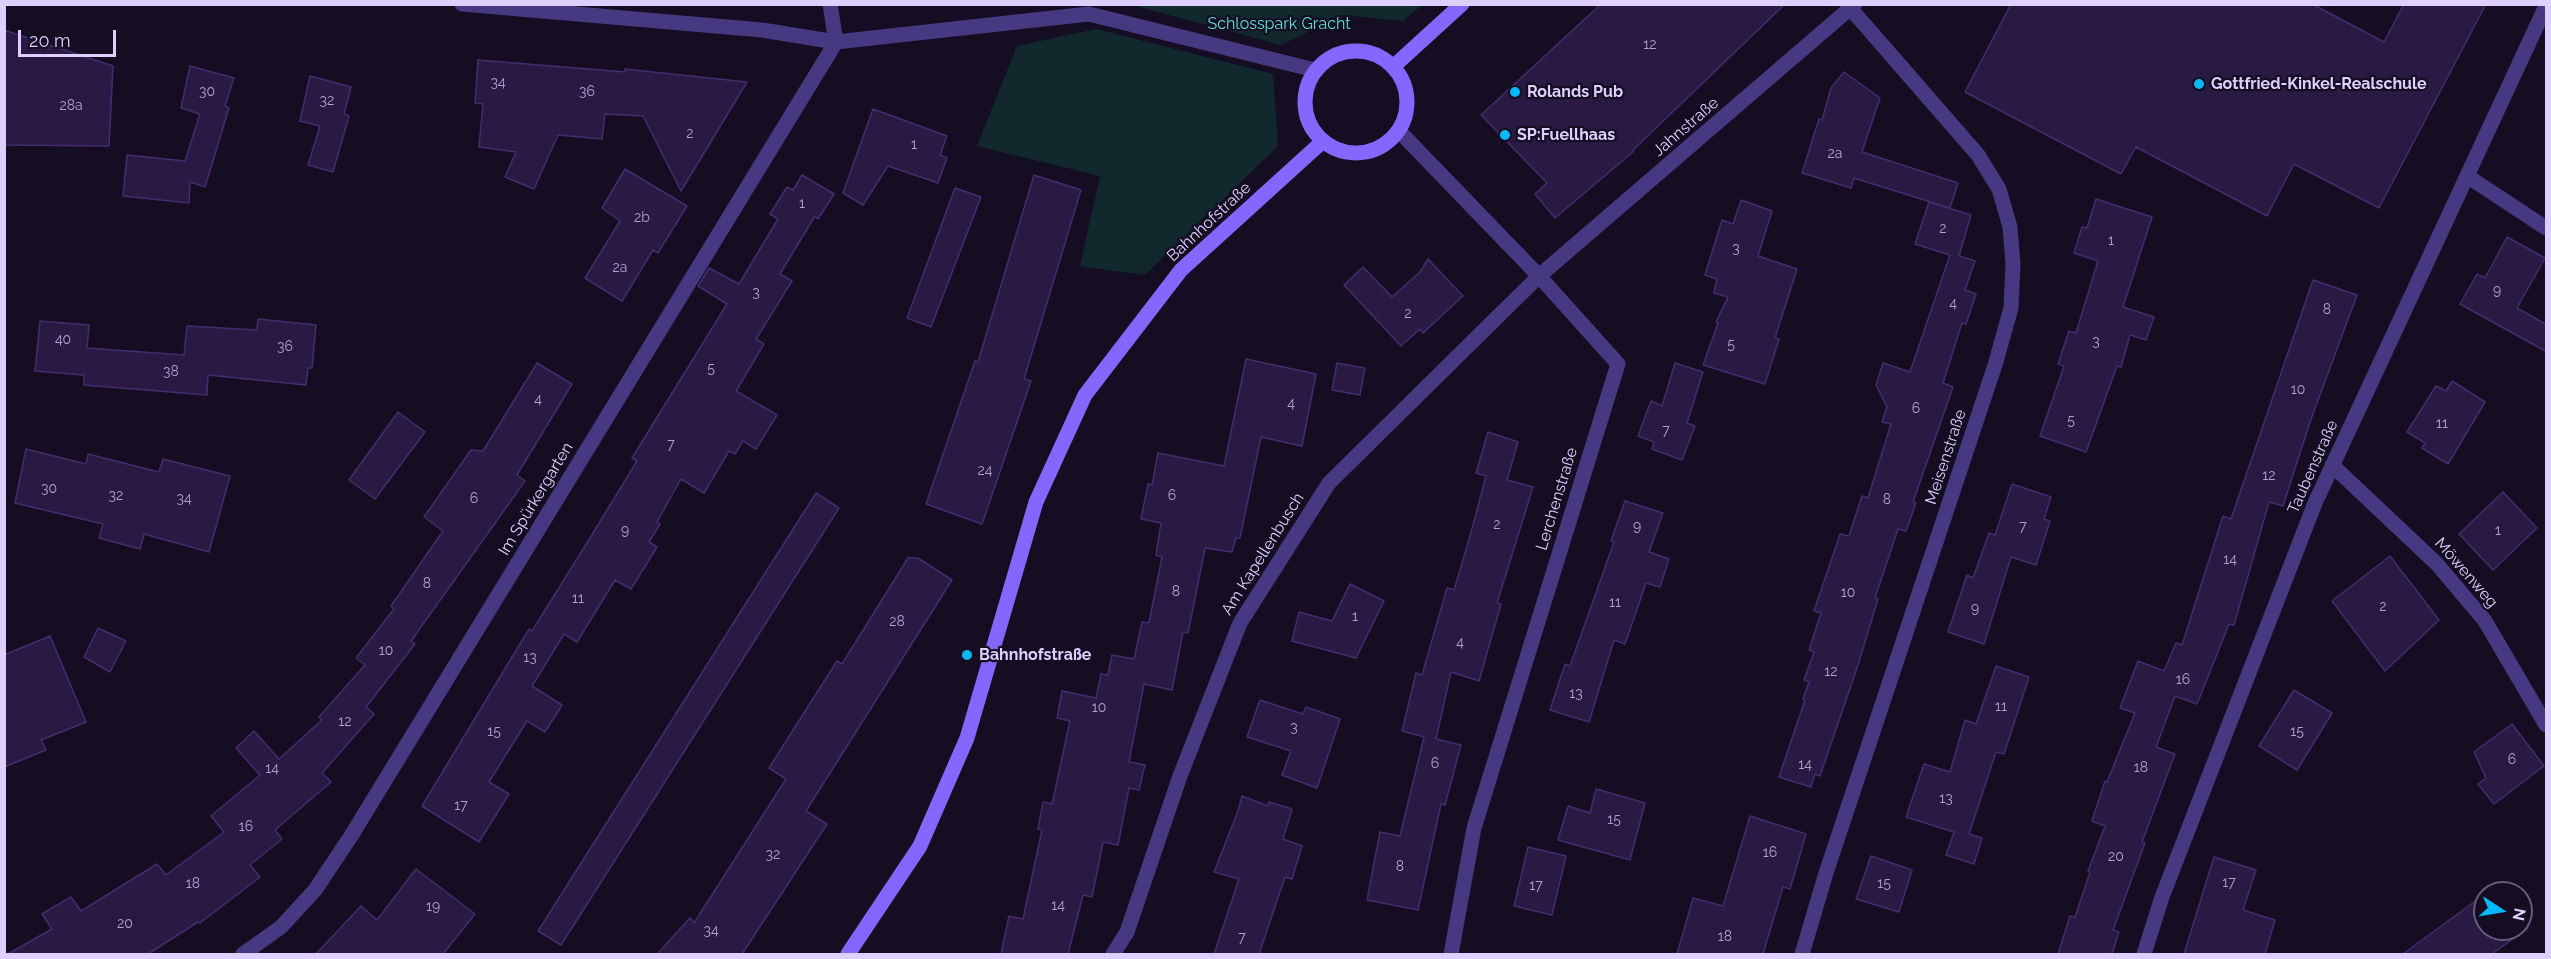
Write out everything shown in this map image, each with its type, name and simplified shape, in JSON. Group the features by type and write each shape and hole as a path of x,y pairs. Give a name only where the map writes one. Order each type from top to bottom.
{"street":[{"path":"462,4 762,30 836,42 1088,9 1315,70"},
{"path":"830,4 836,42"},
{"path":"1394,66 1462,4"},
{"name":"Taubenstraße","path":"2144,954 2162,897 2315,503 2547,6"},
{"name":"Jahnstraße","path":"1539,276 1853,7"},
{"name":"Meisenstraße","path":"1802,954 1826,873 1995,365 2011,308 2013,264 2010,227 1999,189 1978,155 1853,7"},
{"name":"Im Spürkergarten","path":"243,954 281,927 315,890 351,836 836,42"},
{"path":"1349,50 1377,54 1394,66 1405,87 1406,112 1399,131 1380,147 1363,153 1340,152 1322,142 1309,126 1304,98 1315,70 1326,58 1349,50"},
{"name":"Lerchenstraße","path":"1399,131 1539,276 1618,364 1474,828 1451,954"},
{"name":"Bahnhofstraße","path":"848,954 920,846 967,738 1036,502 1085,395 1181,270 1322,142"},
{"path":"2467,176 2547,228"},
{"name":"Am Kapellenbusch","path":"1113,954 1127,932 1180,776 1240,623 1329,483 1539,276"},
{"name":"Möwenweg","path":"2332,465 2437,564 2485,621 2547,726"}],"green space":[{"name":"Schlosspark Gracht","path":"1422,4 1403,21 1342,15 1281,45 1132,5"},
{"path":"1096,29 1273,74 1278,146 1145,275 1080,266 1100,176 977,146 1017,46"}],"building":[{"path":"1601,4 1785,4 1634,151 1555,218 1535,194 1547,183 1481,115"},
{"name":"Gottfried-Kinkel-Realschule","path":"2011,4 2312,4 2384,42 2404,4 2486,4 2379,208 2294,164 2267,216 2136,147 2121,174 1965,92"},
{"path":"4,30 113,66 109,146 4,145"},
{"path":"478,60 625,72 625,69 747,82 681,191 643,116 605,114 602,139 558,135 534,189 505,177 516,152 479,147 483,104 475,103"},
{"path":"190,66 234,78 225,106 229,108 205,187 190,182 189,203 123,196 127,155 185,161 200,114 181,108"},
{"path":"1844,72 1880,98 1862,152 1958,183 1950,208 1854,178 1851,188 1802,173 1819,119 1822,120 1831,88"},
{"path":"310,76 351,87 344,114 349,116 333,172 308,165 320,126 300,121"},
{"path":"873,109 947,136 940,155 947,158 938,183 888,166 863,205 843,193"},
{"path":"625,169 687,206 658,253 653,250 622,301 585,278 620,221 602,208"},
{"path":"802,175 834,194 818,219 815,216 780,274 792,281 756,339 764,344 736,391 777,415 756,449 743,441 735,454 729,451 704,493 681,479 657,522 660,524 649,542 657,547 631,589 615,580 577,642 564,634 532,686 562,705 545,732 527,721 489,782 509,794 479,842 422,806 529,629 532,631 637,461 632,458 727,304 698,286 709,268 739,284 778,219 770,214 787,187 793,190"},
{"path":"1034,175 1081,190 1024,379 1031,381 982,524 926,504 975,361 978,362"},
{"path":"955,188 981,197 931,327 907,318"},
{"path":"2096,199 2152,217 2123,307 2154,317 2146,340 2130,335 2121,367 2117,366 2086,452 2040,436 2064,366 2058,364 2069,331 2076,333 2098,261 2074,253 2082,227 2087,228"},
{"path":"1741,200 1772,211 1758,256 1797,269 1775,338 1779,339 1765,384 1703,365 1718,323 1716,322 1728,297 1714,293 1717,279 1705,275 1722,220 1733,224"},
{"path":"1929,202 1971,215 1959,256 1975,261 1965,290 1976,294 1966,324 1962,323 1943,383 1953,387 1913,502 1916,503 1906,531 1898,529 1875,598 1878,599 1858,665 1820,776 1815,774 1811,787 1779,777 1809,682 1804,680 1814,652 1809,650 1821,613 1814,611 1840,534 1849,536 1862,496 1868,498 1891,424 1882,422 1887,407 1876,385 1883,363 1910,372 1950,255 1915,244"},
{"path":"2507,237 2545,258 2517,308 2547,325 2547,352 2460,304 2477,274 2485,278"},
{"path":"1428,259 1463,296 1423,333 1420,329 1401,346 1344,285 1363,267 1392,297 1420,272"},
{"path":"2313,280 2357,295 2310,422 2283,506 2269,502 2234,625 2229,624 2197,704 2175,696 2156,747 2175,754 2142,842 2145,843 2113,930 2119,932 2112,954 2058,954 2070,916 2075,917 2090,872 2088,871 2105,826 2092,821 2105,781 2107,782 2135,713 2120,708 2138,661 2164,671 2176,643 2182,645 2223,516 2231,519"},
{"path":"258,319 316,325 312,368 308,368 306,385 208,375 207,395 84,385 84,375 35,371 40,321 89,325 87,348 184,355 187,326 257,330"},
{"path":"1246,359 1316,374 1302,446 1261,437 1240,538 1236,538 1232,552 1205,548 1188,633 1183,632 1172,690 1144,684 1129,762 1145,765 1139,790 1129,788 1118,845 1103,842 1092,897 1083,895 1068,954 1001,954 1009,916 1023,919 1042,830 1038,829 1043,802 1052,804 1070,721 1057,718 1062,691 1096,698 1101,674 1108,675 1112,655 1134,659 1142,622 1149,623 1162,557 1156,555 1161,523 1141,519 1148,484 1152,485 1158,453 1224,466"},
{"path":"537,363 572,384 517,475 525,481 411,641 415,644 366,707 374,714 322,773 331,782 275,830 282,839 250,865 260,877 200,923 198,922 148,954 8,954 52,929 42,914 71,897 81,911 157,864 166,875 224,832 211,816 260,775 236,748 254,731 279,759 322,720 319,717 365,665 356,658 394,609 391,606 443,531 424,517 471,450 483,451"},
{"path":"1337,363 1365,368 1360,395 1332,390"},
{"path":"1675,363 1703,372 1687,423 1695,426 1682,460 1652,449 1654,442 1638,436 1651,401 1662,406"},
{"path":"2452,381 2485,402 2448,464 2422,448 2425,443 2407,432 2436,386 2446,391"},
{"path":"398,412 425,432 375,499 349,480"},
{"path":"1488,432 1518,442 1507,480 1533,487 1497,603 1501,604 1479,681 1451,672 1436,739 1461,745 1445,805 1441,804 1418,910 1367,900 1380,832 1400,836 1424,737 1402,731 1416,673 1422,675 1447,588 1454,590 1470,536 1486,476 1476,473"},
{"path":"26,449 86,464 88,454 159,472 163,459 230,476 209,552 144,534 140,549 99,538 103,524 15,503"},
{"path":"2012,484 2051,497 2044,519 2050,521 2036,565 2011,557 1984,644 1948,632 1967,575 1973,578 1989,533 1995,535"},
{"path":"2503,492 2537,528 2493,570 2459,534"},
{"path":"816,493 839,508 561,945 538,931"},
{"path":"1625,501 1663,513 1649,552 1669,559 1660,587 1646,583 1625,644 1614,640 1589,722 1550,710 1565,664 1570,666 1614,542 1611,541"},
{"path":"2390,556 2439,620 2385,671 2332,601"},
{"path":"908,558 918,558 952,580 806,811 827,824 742,954 657,954 690,918 694,923 786,779 769,768 837,661 842,664"},
{"path":"1350,584 1384,601 1356,658 1292,641 1299,612 1332,621"},
{"path":"98,628 126,641 110,672 84,657"},
{"path":"50,636 86,722 41,740 46,750 4,767 4,655"},
{"path":"1996,666 2029,677 2004,754 1996,752 1969,834 1982,838 1974,864 1946,855 1954,832 1906,817 1924,764 1950,772 1965,720 1976,724"},
{"path":"2294,690 2332,713 2297,770 2259,746"},
{"path":"1260,700 1303,714 1306,707 1340,719 1317,788 1282,775 1291,751 1247,737"},
{"path":"2512,724 2544,766 2494,804 2478,784 2486,778 2474,752"},
{"path":"1596,789 1645,803 1630,860 1558,840 1568,806 1590,813"},
{"path":"1242,796 1268,806 1269,802 1292,809 1283,839 1302,846 1292,879 1285,877 1259,954 1214,954 1239,879 1214,872"},
{"path":"1750,816 1806,834 1790,889 1783,887 1763,954 1677,954 1693,898 1723,906"},
{"path":"1528,847 1566,856 1552,915 1514,906"},
{"path":"1871,856 1912,870 1899,912 1856,899"},
{"path":"2214,857 2256,870 2243,910 2275,920 2265,954 2184,954"},
{"path":"416,869 475,914 443,954 316,954 361,906 377,920"},
{"path":"2473,903 2473,941 2510,941 2492,954 2403,954"}],"place":[{"name":"Gottfried-Kinkel-Realschule","path":"2199,84"},
{"name":"Rolands Pub","path":"1515,92"},
{"name":"SP:Fuellhaas","path":"1505,135"},
{"name":"Bahnhofstraße","path":"967,655"}]}
